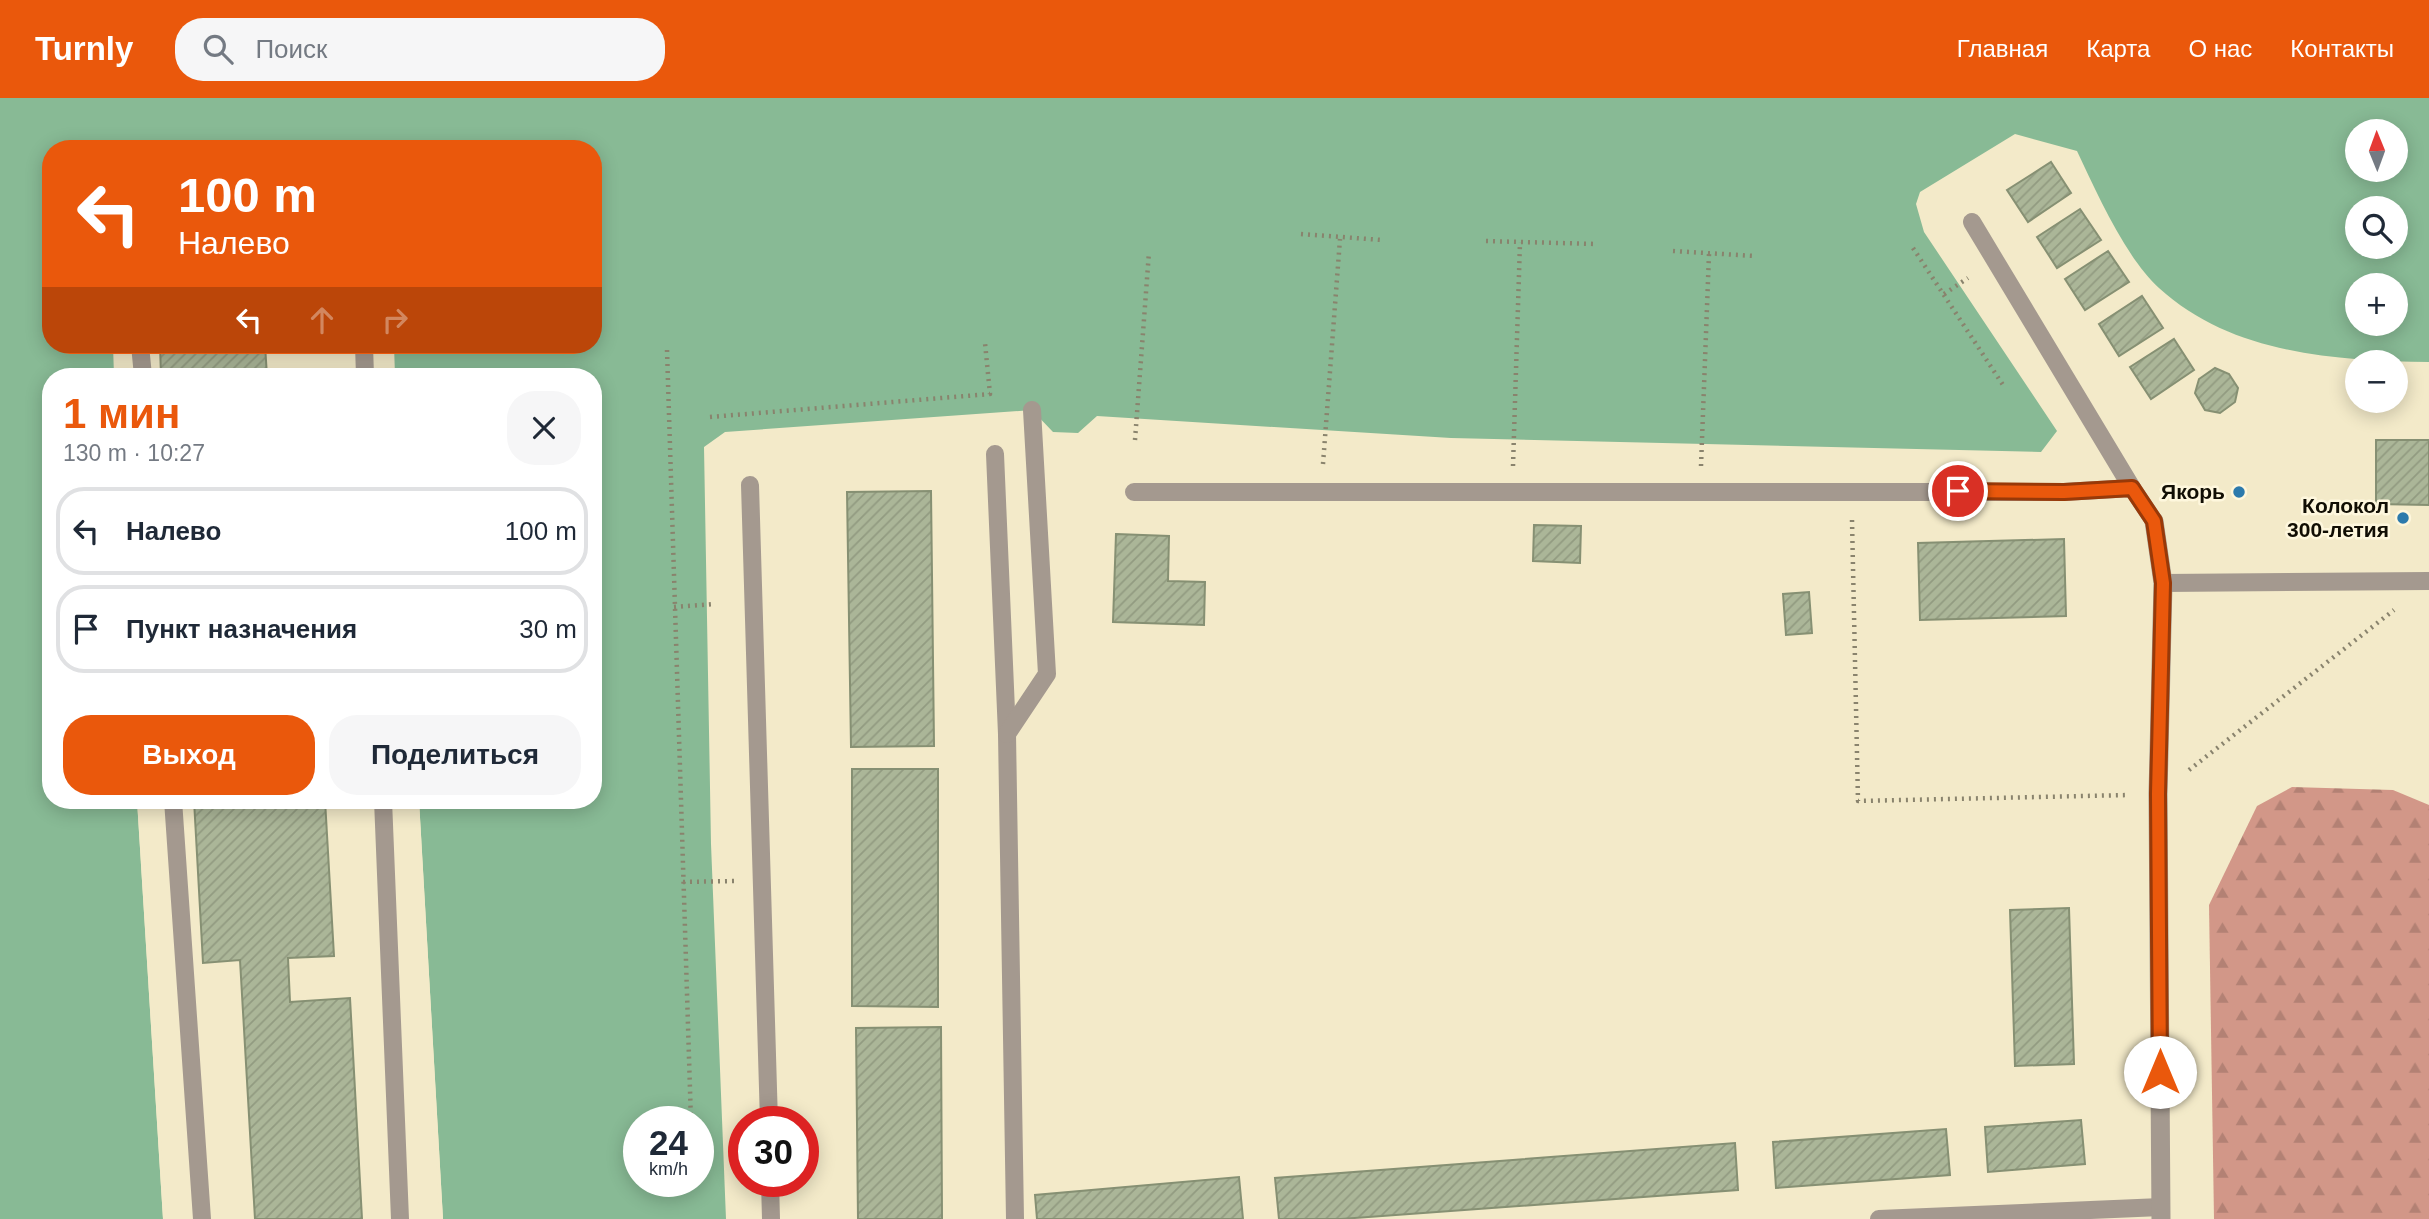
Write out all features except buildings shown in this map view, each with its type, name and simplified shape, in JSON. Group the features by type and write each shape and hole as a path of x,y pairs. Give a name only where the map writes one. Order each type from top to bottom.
{"street":[{"path":"2154,521 2163,583 2158,794 2161,1213"}],"lane":[{"path":"1972,222 2154,521"},
{"path":"1007,734 1047,674 1032,410"},
{"path":"995,454 1007,734 1015,1219"},
{"path":"750,485 769,1106"},
{"path":"1135,492 2064,492 2132,488"},
{"path":"2163,583 2429,581"},
{"path":"174,809 202,1219"},
{"path":"383,809 400,1219"},
{"path":"770,1197 771,1219"},
{"path":"1879,1219 2161,1213"}],"path":[{"path":"1301,234 1340,239 1382,240"},
{"path":"1321,492 1340,239"},
{"path":"1486,240 1596,244"},
{"path":"1512,492 1520,242"},
{"path":"1913,248 2003,385"},
{"path":"1673,251 1755,256"},
{"path":"1135,440 1149,252"},
{"path":"1700,492 1709,254"},
{"path":"1944,294 1968,278"},
{"path":"710,417 990,394 985,343"},
{"path":"667,350 691,1106"},
{"path":"1851,491 1858,801 2158,794 2396,608"},
{"path":"674,607 715,604"},
{"path":"683,882 744,881"}],"green space":[{"path":"2292,787 2393,790 2429,805 2429,1219 2214,1219 2209,905 2257,806"}],"shaded area":[{"path":"0,98 2429,98 2429,362 2408,361 2408,350 2345,350 2345,358 2286,349 2218,327 2187,310 2159,288 2123,242 2077,151 2015,134 1920,192 1916,204 1924,232 2057,431 2041,452 1451,438 1097,416 1078,433 1053,432 1032,410 725,432 704,447 711,844 726,1219 443,1219 420,809 602,809 602,368 395,368 394,354 602,354 602,140 42,140 42,354 113,354 114,368 42,368 42,809 138,809 163,1219 0,1219"}],"pier":[{"path":"138,809 142,809 166,1219 163,1219"},
{"path":"416,809 420,809 443,1219 439,1219"}],"place":[{"name":"Якорь","path":"2239,492"},
{"name":"Колокол 300-летия","path":"2403,518"}],"route":[{"path":"1958,491 2064,492 2132,488 2154,521 2163,583 2158,794 2160,1072"}]}
